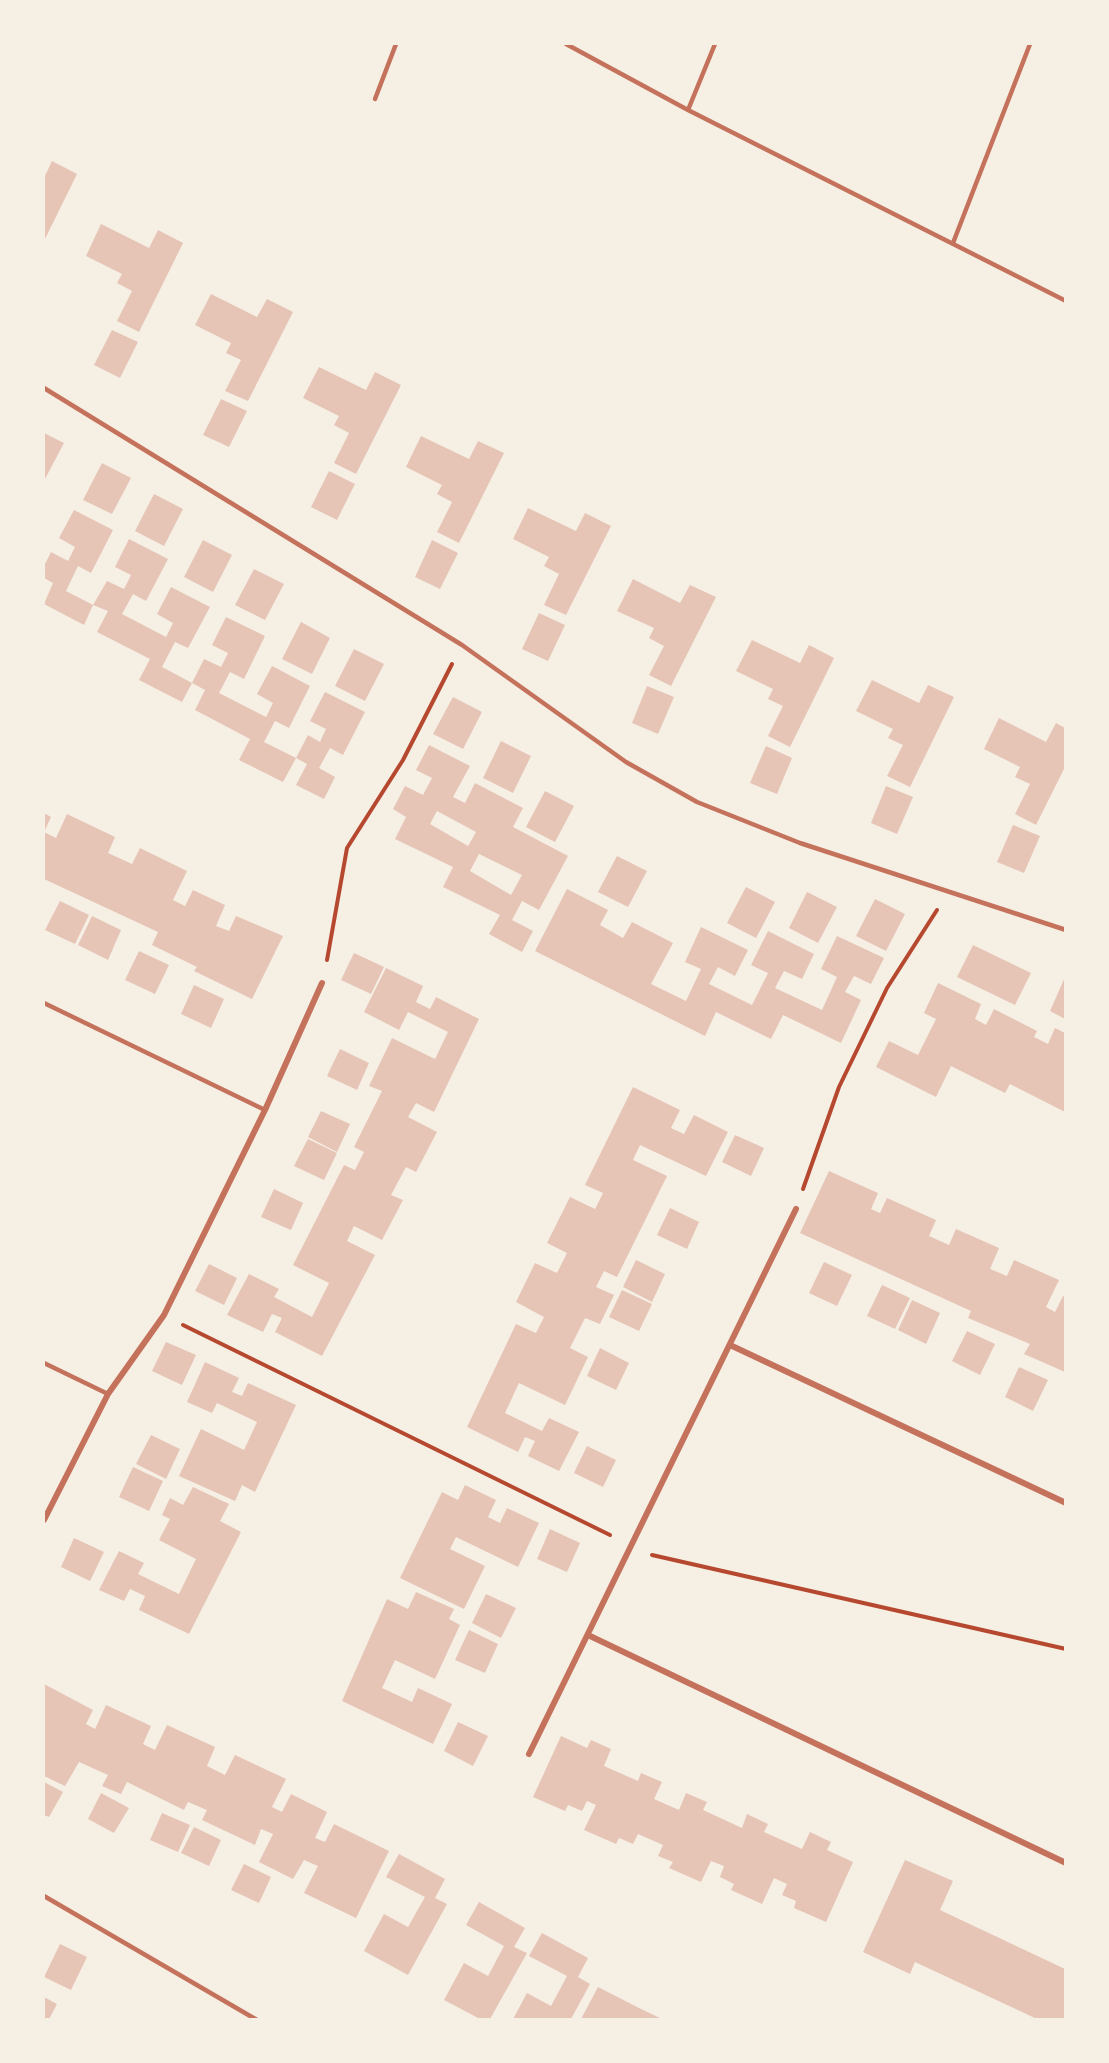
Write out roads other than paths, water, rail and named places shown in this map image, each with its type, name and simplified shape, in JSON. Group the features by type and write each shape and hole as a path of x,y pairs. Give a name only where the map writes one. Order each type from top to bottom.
{"street":[{"path":"44,1520 108,1394 164,1315 265,1110 322,983"},
{"path":"530,1754 796,1209"},
{"path":"730,1345 1065,1503"},
{"path":"588,1635 1065,1863"}],"lane":[{"path":"375,99 396,44"},
{"path":"566,44 688,110 1065,301"},
{"path":"688,110 715,44"},
{"path":"952,243 1030,44"},
{"path":"44,388 462,645 626,762 697,802 800,843 1065,930"},
{"path":"44,1003 265,1110"},
{"path":"44,1363 108,1394"},
{"path":"44,1896 257,2019"}]}
